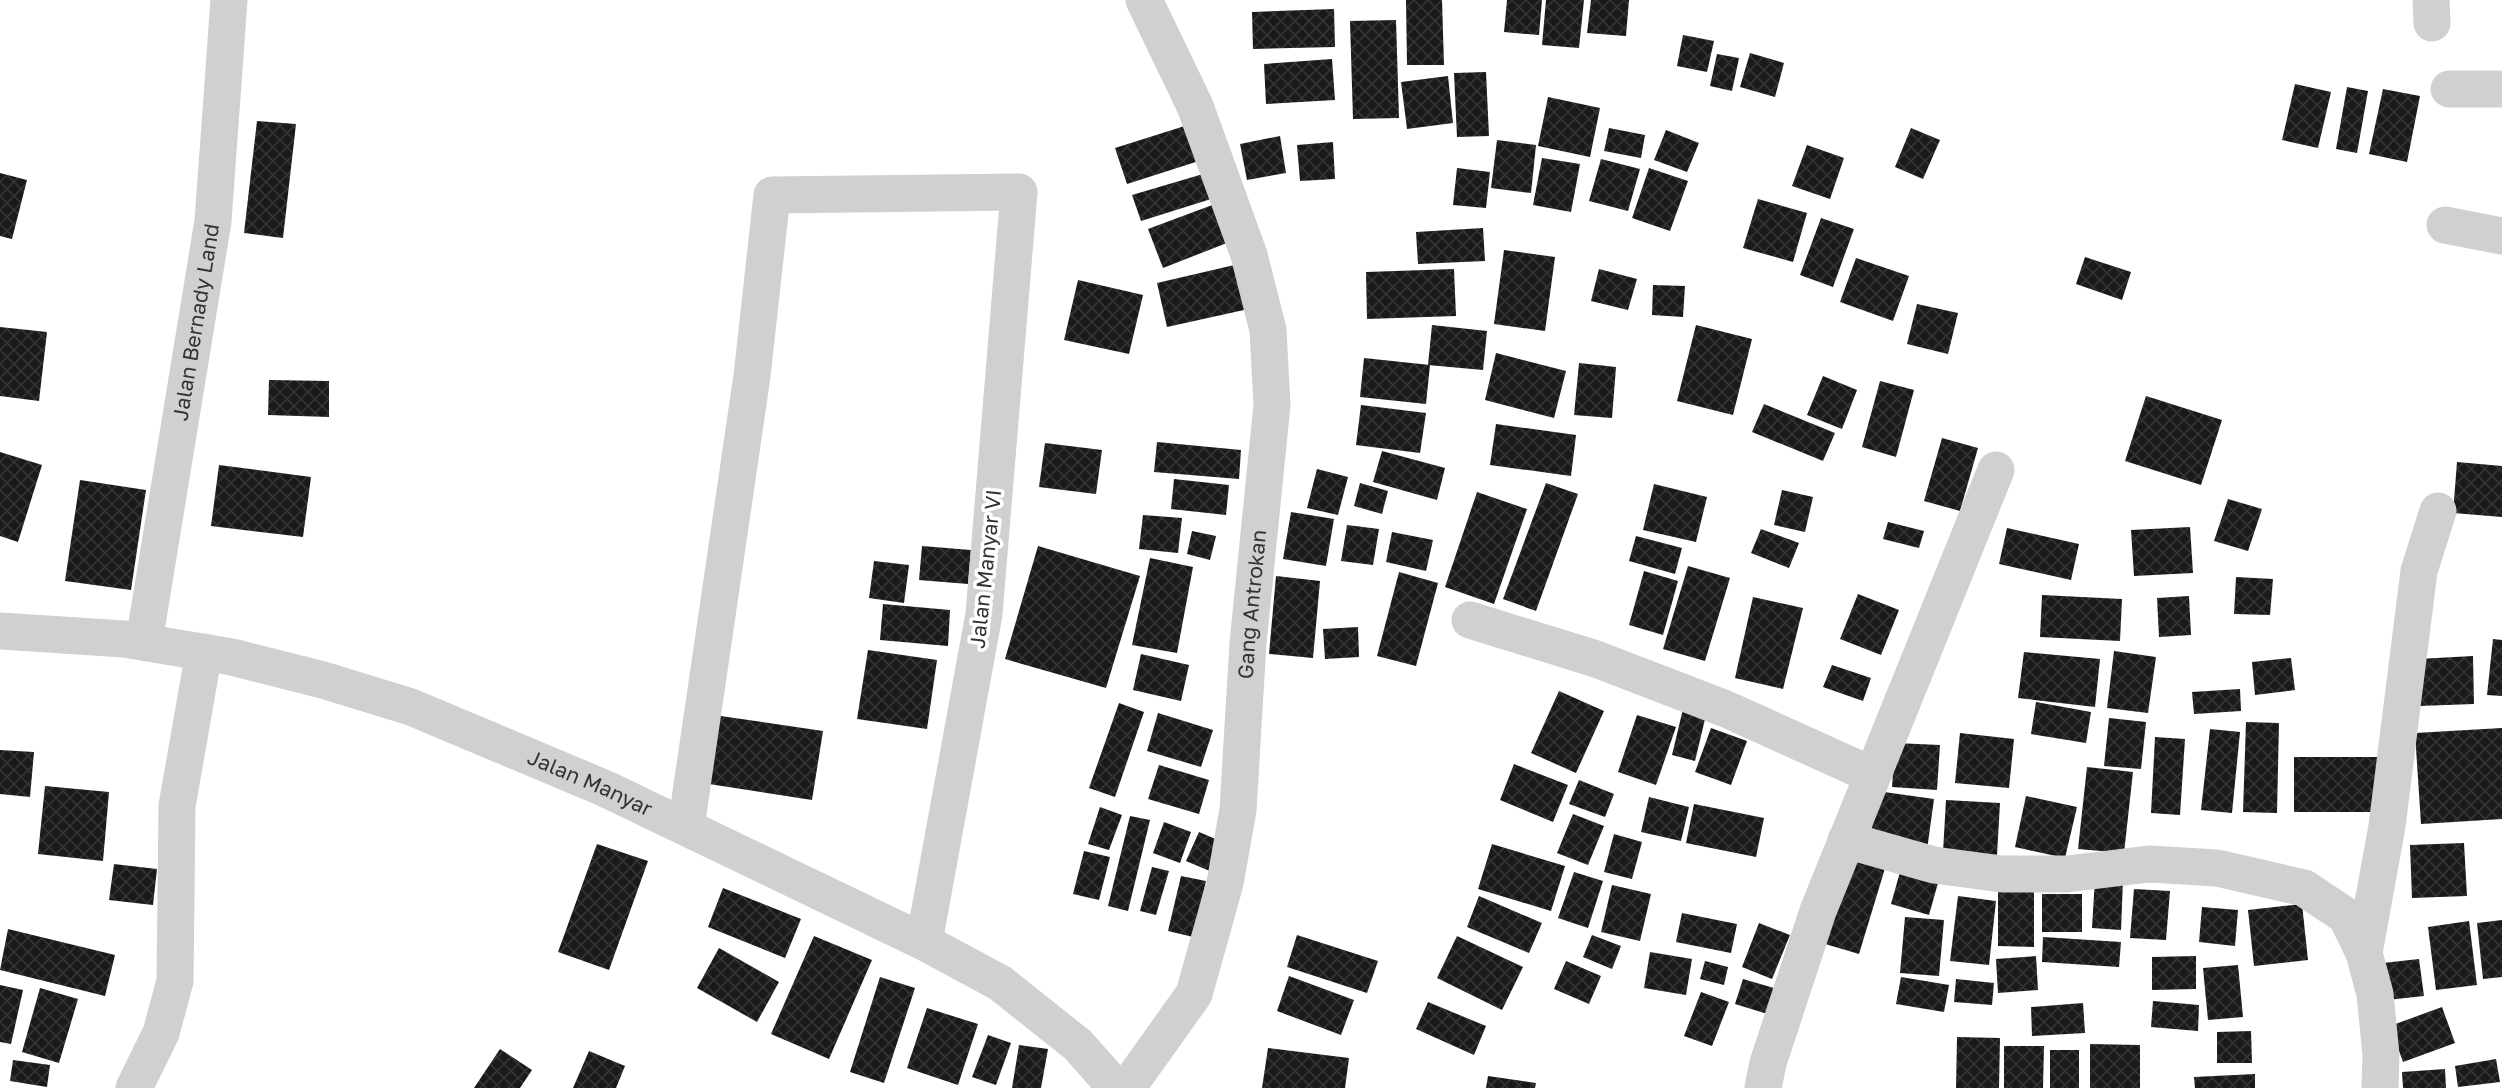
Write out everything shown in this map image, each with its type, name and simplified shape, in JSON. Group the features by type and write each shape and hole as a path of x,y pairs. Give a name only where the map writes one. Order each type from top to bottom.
{"street":[{"name":"Jalan Bernady Land","path":"144,642 213,221 229,0"},
{"name":"Gang Antrokan","path":"1127,1088 1194,994 1224,883 1238,810 1248,643 1272,405 1268,330 1249,255 1195,106 1144,0"},
{"path":"2449,89 2502,89"},
{"name":"Jalan Manyar VI","path":"686,827 752,376 772,195 1019,192 984,614 924,942"},
{"path":"2445,225 2502,236"},
{"path":"1763,1088 1768,1063 1818,911 1996,470"},
{"path":"2364,953 2387,826 2419,571 2438,511"},
{"path":"1470,620 1595,659 1727,709 1872,775"},
{"name":"Jalan Manyar","path":"0,631 144,642 232,657 323,680 411,707 606,789 924,942 1000,983 1078,1045 1116,1088"},
{"path":"134,1088 161,1033 175,981 177,806 204,652"},
{"path":"1846,841 1934,865 2002,874 2067,874 2149,864 2217,868 2304,888 2346,916 2364,953 2375,994 2381,1055 2380,1088"}],"building":[{"path":"1406,0 1442,0 1444,65 1407,65"},
{"path":"1507,0 1542,0 1539,35 1504,32"},
{"path":"1546,0 1584,0 1579,48 1542,45"},
{"path":"1591,0 1629,0 1626,36 1587,33"},
{"path":"1334,9 1335,47 1253,49 1252,12"},
{"path":"1396,20 1399,118 1353,119 1350,21"},
{"path":"1683,35 1714,41 1707,72 1677,66"},
{"path":"1750,53 1784,63 1775,97 1740,87"},
{"path":"1717,54 1739,58 1732,91 1710,86"},
{"path":"1332,59 1335,100 1266,104 1264,64"},
{"path":"1486,72 1489,136 1457,137 1454,73"},
{"path":"1448,76 1453,123 1407,129 1401,82"},
{"path":"2295,84 2331,92 2318,148 2282,140"},
{"path":"2347,87 2368,91 2357,153 2336,149"},
{"path":"2383,89 2420,96 2407,162 2369,154"},
{"path":"1548,97 1600,108 1590,157 1538,146"},
{"path":"257,121 296,124 283,238 244,233"},
{"path":"1191,124 1202,160 1127,184 1115,148"},
{"path":"1609,128 1645,135 1641,158 1604,151"},
{"path":"1911,128 1940,140 1923,179 1895,167"},
{"path":"1666,130 1699,143 1687,172 1654,160"},
{"path":"1280,136 1286,173 1247,180 1240,144"},
{"path":"1497,140 1536,145 1531,193 1491,188"},
{"path":"1333,142 1335,179 1300,181 1297,145"},
{"path":"1807,145 1844,158 1830,199 1792,186"},
{"path":"1542,158 1580,164 1571,212 1533,205"},
{"path":"1601,159 1640,169 1628,211 1589,201"},
{"path":"1457,168 1490,172 1486,208 1453,205"},
{"path":"1649,168 1688,181 1670,231 1632,218"},
{"path":"0,173 27,180 12,239 0,236"},
{"path":"1203,174 1211,199 1141,221 1132,195"},
{"path":"1758,199 1807,213 1793,262 1743,248"},
{"path":"1223,201 1237,239 1163,268 1148,229"},
{"path":"1821,218 1854,229 1833,287 1800,275"},
{"path":"1483,228 1485,261 1418,264 1416,232"},
{"path":"1504,250 1555,257 1545,331 1494,324"},
{"path":"2085,257 2131,272 2122,300 2076,284"},
{"path":"1856,258 1909,276 1893,321 1840,302"},
{"path":"1243,263 1253,308 1167,327 1157,283"},
{"path":"1454,269 1456,316 1367,319 1366,272"},
{"path":"1599,269 1637,279 1628,310 1591,301"},
{"path":"1078,280 1143,295 1129,354 1064,340"},
{"path":"1653,285 1685,286 1683,317 1652,315"},
{"path":"1917,304 1958,313 1948,354 1907,344"},
{"path":"1432,325 1487,331 1483,370 1428,365"},
{"path":"1696,325 1752,339 1733,415 1677,401"},
{"path":"0,327 47,332 39,401 0,396"},
{"path":"1496,353 1566,371 1554,418 1485,400"},
{"path":"1364,358 1430,365 1426,404 1360,397"},
{"path":"1579,363 1616,367 1612,418 1574,415"},
{"path":"1823,376 1857,390 1842,429 1807,415"},
{"path":"269,380 329,381 329,417 268,415"},
{"path":"1880,381 1914,390 1896,457 1862,447"},
{"path":"2146,396 2222,420 2201,485 2125,461"},
{"path":"1764,404 1835,433 1823,461 1752,432"},
{"path":"1361,405 1426,413 1420,453 1356,445"},
{"path":"1496,424 1576,435 1571,476 1490,465"},
{"path":"1942,438 1978,448 1960,511 1924,501"},
{"path":"1157,442 1241,450 1239,479 1154,472"},
{"path":"1045,443 1102,450 1096,494 1039,487"},
{"path":"1382,451 1445,468 1437,500 1373,482"},
{"path":"0,452 42,465 18,542 0,536"},
{"path":"2457,462 2502,466 2502,517 2453,513"},
{"path":"219,465 311,477 303,537 211,526"},
{"path":"1317,469 1348,477 1338,515 1307,508"},
{"path":"1174,479 1229,485 1226,515 1171,509"},
{"path":"80,480 146,490 131,590 65,581"},
{"path":"1360,483 1388,491 1382,514 1354,506"},
{"path":"1546,483 1578,494 1536,611 1503,599"},
{"path":"1654,484 1707,497 1696,542 1643,530"},
{"path":"1782,490 1813,497 1805,532 1774,525"},
{"path":"1477,492 1527,509 1494,604 1445,587"},
{"path":"2228,499 2262,509 2248,551 2214,541"},
{"path":"1291,512 1334,519 1326,566 1283,559"},
{"path":"1143,515 1182,518 1178,553 1139,549"},
{"path":"1888,522 1924,531 1919,548 1883,539"},
{"path":"1347,525 1379,529 1373,565 1341,561"},
{"path":"2190,527 2193,573 2134,576 2131,530"},
{"path":"2007,528 2079,544 2071,580 1999,564"},
{"path":"1761,529 1799,543 1789,568 1751,553"},
{"path":"1192,531 1216,536 1210,560 1187,554"},
{"path":"1392,532 1433,540 1426,571 1386,562"},
{"path":"1636,536 1682,548 1675,574 1629,561"},
{"path":"922,546 971,550 968,584 919,580"},
{"path":"1038,546 1140,576 1106,688 1005,659"},
{"path":"1150,558 1193,567 1177,653 1132,645"},
{"path":"874,561 909,565 904,603 869,598"},
{"path":"1688,566 1730,578 1705,661 1663,649"},
{"path":"1644,571 1678,581 1663,635 1629,625"},
{"path":"1399,572 1438,583 1416,666 1377,656"},
{"path":"1276,576 1320,581 1313,658 1269,654"},
{"path":"2236,577 2273,579 2270,615 2234,614"},
{"path":"1858,594 1899,610 1881,655 1840,639"},
{"path":"2042,595 2122,599 2120,641 2040,637"},
{"path":"2189,596 2191,635 2159,637 2157,598"},
{"path":"1753,597 1803,608 1783,689 1735,678"},
{"path":"883,604 950,610 948,646 880,640"},
{"path":"1358,627 1359,657 1325,659 1323,629"},
{"path":"2493,639 2502,640 2502,696 2487,695"},
{"path":"868,650 937,660 927,729 857,719"},
{"path":"2114,651 2156,657 2148,713 2107,708"},
{"path":"2024,652 2100,659 2095,707 2018,698"},
{"path":"1141,654 1189,665 1181,701 1133,690"},
{"path":"2473,656 2474,704 2419,706 2418,659"},
{"path":"2291,658 2295,690 2255,695 2252,662"},
{"path":"1832,665 1871,678 1863,701 1823,687"},
{"path":"2240,689 2241,711 2194,714 2192,692"},
{"path":"1559,691 1604,711 1576,773 1531,753"},
{"path":"2036,702 2091,712 2086,743 2031,734"},
{"path":"1119,703 1144,712 1115,797 1089,788"},
{"path":"1683,709 1706,715 1695,761 1672,755"},
{"path":"1158,713 1213,730 1201,767 1147,751"},
{"path":"707,714 823,731 812,800 696,782"},
{"path":"1637,715 1676,727 1656,785 1618,772"},
{"path":"2109,718 2146,722 2141,769 2104,766"},
{"path":"2246,722 2279,723 2277,813 2243,812"},
{"path":"1711,728 1747,741 1731,785 1695,772"},
{"path":"2502,728 2502,819 2421,824 2415,733"},
{"path":"2210,729 2240,732 2232,813 2201,810"},
{"path":"1960,733 2014,739 2009,788 1955,783"},
{"path":"2155,737 2185,739 2180,815 2151,813"},
{"path":"1895,743 1940,745 1937,790 1892,787"},
{"path":"0,750 34,752 30,797 0,794"},
{"path":"2294,757 2377,757 2377,812 2294,812"},
{"path":"1514,764 1568,785 1553,822 1500,800"},
{"path":"1159,765 1209,780 1199,814 1148,799"},
{"path":"2087,767 2133,772 2124,853 2078,849"},
{"path":"1579,780 1614,794 1605,817 1569,804"},
{"path":"45,786 109,792 103,861 38,854"},
{"path":"1877,791 1934,799 1927,850 1870,842"},
{"path":"2026,796 2077,807 2065,858 2015,847"},
{"path":"1649,797 1689,807 1681,841 1641,832"},
{"path":"1946,800 2000,803 1997,855 1943,852"},
{"path":"1694,804 1764,818 1756,857 1686,843"},
{"path":"1100,807 1122,815 1109,850 1088,844"},
{"path":"1573,814 1604,826 1588,865 1557,853"},
{"path":"1130,816 1150,820 1128,911 1108,906"},
{"path":"1164,822 1191,832 1180,863 1153,853"},
{"path":"1199,832 1225,843 1212,872 1186,861"},
{"path":"1614,834 1642,842 1632,879 1604,872"},
{"path":"2464,843 2467,896 2412,898 2410,845"},
{"path":"597,844 648,861 609,970 558,952"},
{"path":"1492,844 1565,866 1551,911 1478,889"},
{"path":"1084,851 1110,857 1099,900 1073,894"},
{"path":"1843,852 1886,865 1859,954 1815,941"},
{"path":"114,864 157,869 153,905 109,900"},
{"path":"1152,867 1169,871 1156,915 1140,911"},
{"path":"1574,872 1603,881 1588,928 1558,918"},
{"path":"1900,872 1938,883 1929,915 1891,904"},
{"path":"1181,876 1206,881 1193,937 1168,931"},
{"path":"2095,878 2123,880 2121,930 2092,928"},
{"path":"1612,885 1651,894 1640,941 1601,932"},
{"path":"1998,887 2034,887 2034,947 1998,946"},
{"path":"723,888 801,919 785,958 708,927"},
{"path":"2134,889 2170,891 2166,940 2130,938"},
{"path":"2042,894 2082,894 2082,932 2042,932"},
{"path":"1479,896 1542,923 1529,953 1467,927"},
{"path":"1958,896 1996,901 1989,965 1950,961"},
{"path":"2302,904 2308,960 2254,966 2248,910"},
{"path":"2202,907 2238,910 2235,946 2199,942"},
{"path":"1682,913 1737,924 1731,953 1676,942"},
{"path":"1905,917 1944,920 1939,976 1900,973"},
{"path":"2502,920 2502,977 2483,979 2477,923"},
{"path":"2469,921 2477,985 2436,990 2428,927"},
{"path":"1759,923 1790,935 1772,979 1742,967"},
{"path":"8,929 115,955 105,996 0,970"},
{"path":"1297,935 1378,961 1367,993 1287,967"},
{"path":"1592,935 1621,946 1612,969 1583,957"},
{"path":"814,936 872,960 829,1059 771,1034"},
{"path":"1457,936 1523,967 1502,1010 1437,978"},
{"path":"2043,937 2121,942 2119,967 2042,962"},
{"path":"719,948 779,982 757,1022 697,988"},
{"path":"1650,952 1692,959 1686,995 1644,988"},
{"path":"2036,956 2038,990 1998,993 1996,959"},
{"path":"2196,956 2196,989 2152,990 2152,957"},
{"path":"2419,959 2424,996 2387,1000 2383,963"},
{"path":"1566,961 1601,976 1589,1004 1554,989"},
{"path":"1705,961 1728,967 1724,985 1700,979"},
{"path":"2238,965 2243,1017 2208,1020 2203,968"},
{"path":"1289,976 1354,1000 1341,1035 1277,1011"},
{"path":"880,977 915,988 884,1083 850,1072"},
{"path":"1901,977 1949,985 1944,1012 1896,1004"},
{"path":"1743,979 1781,990 1774,1016 1735,1004"},
{"path":"1956,979 1994,983 1992,1005 1954,1002"},
{"path":"0,985 23,990 11,1044 0,1042"},
{"path":"40,988 78,999 59,1063 22,1052"},
{"path":"1701,992 1729,1002 1712,1046 1684,1036"},
{"path":"2153,1001 2199,1005 2198,1031 2151,1027"},
{"path":"1428,1002 1486,1026 1474,1055 1416,1029"},
{"path":"2083,1003 2085,1033 2032,1036 2031,1007"},
{"path":"2442,1007 2455,1043 2403,1062 2390,1026"},
{"path":"927,1008 978,1024 958,1085 907,1068"},
{"path":"2251,1031 2252,1063 2217,1063 2217,1032"},
{"path":"988,1035 1011,1043 996,1085 972,1077"},
{"path":"1957,1037 2000,1038 1999,1088 1956,1088"},
{"path":"2090,1044 2140,1045 2140,1088 2090,1088"},
{"path":"1019,1045 1048,1049 1041,1088 1012,1088"},
{"path":"2004,1046 2044,1046 2043,1088 2004,1088"},
{"path":"1268,1048 1349,1058 1345,1088 1262,1088"},
{"path":"500,1049 532,1070 520,1088 474,1088"},
{"path":"2050,1050 2079,1050 2079,1088 2050,1088"},
{"path":"589,1051 625,1066 616,1088 573,1088"},
{"path":"2496,1059 2500,1082 2458,1087 2455,1066"},
{"path":"13,1060 50,1065 47,1087 10,1081"},
{"path":"2445,1069 2446,1088 2403,1088 2402,1072"},
{"path":"2255,1074 2255,1088 2195,1088 2194,1077"},
{"path":"1488,1076 1536,1083 1535,1088 1486,1088"}]}
